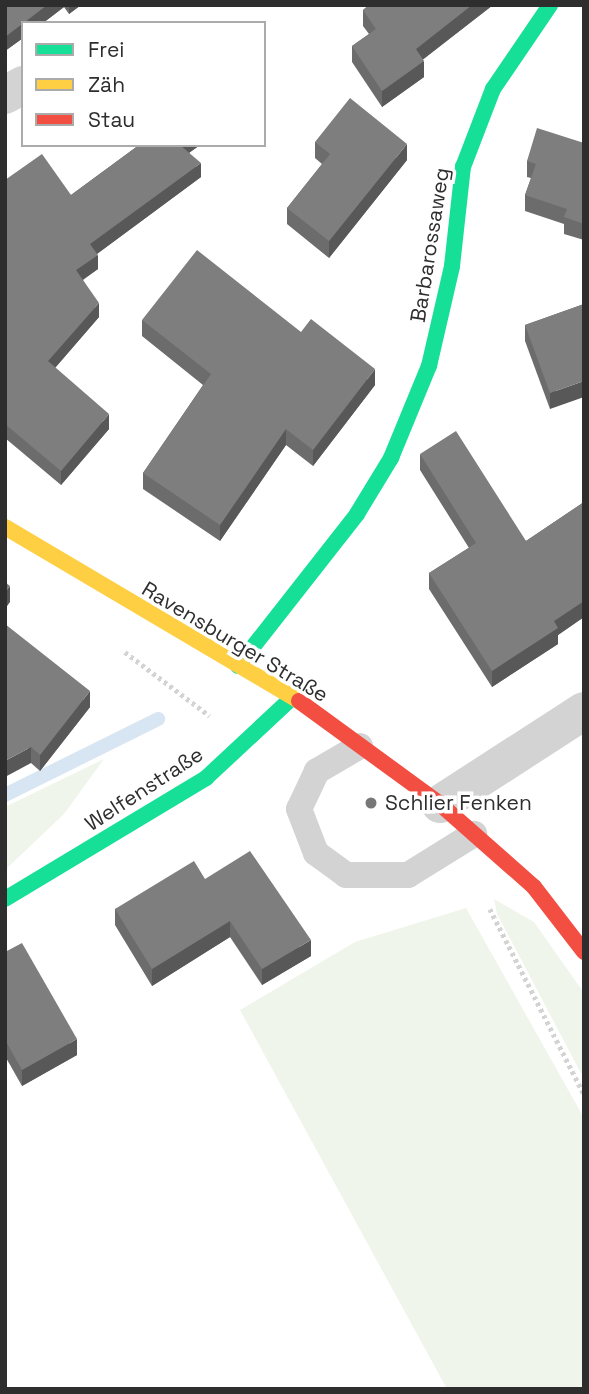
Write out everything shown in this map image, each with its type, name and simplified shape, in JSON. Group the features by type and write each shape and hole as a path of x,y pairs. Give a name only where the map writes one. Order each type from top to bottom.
{"street":[{"name":"Barbarossaweg","path":"238,666 357,514 391,458 429,366 452,266 463,167 493,89 550,5"},
{"path":"5,95 21,86"},
{"name":"Ravensburger Straße","path":"5,527 293,698 440,804 534,887 584,953"},
{"name":"Welfenstraße","path":"5,899 206,778 293,698"},
{"path":"440,804 584,711"}],"lane":[{"path":"360,746 317,771 299,809 316,853 346,875 408,875 474,834"}],"path":[{"path":"487,901 584,1094"}],"shaded area":[{"path":"104,759 64,814 5,870 5,807"},
{"path":"494,899 534,922 584,993 584,1079 497,914"},
{"path":"466,908 584,1118 584,1389 447,1389 240,1010 355,942"}],"building":[{"path":"5,5 47,5 26,21 21,21 21,25 5,37"},
{"path":"369,5 472,5 416,49 424,61 382,91 352,46 376,29 363,10"},
{"path":"350,98 407,144 329,241 287,208 330,154 315,142"},
{"path":"537,128 584,143 584,224 564,217 567,209 525,195 536,164 527,161"},
{"path":"136,147 182,147 201,163 90,244 98,255 76,270 99,303 48,361 109,414 61,471 5,424 5,180 42,154 71,195"},
{"path":"197,250 301,332 311,319 375,369 313,450 286,429 220,525 143,473 211,374 142,320"},
{"path":"584,304 584,381 550,393 525,325"},
{"path":"456,431 526,541 584,502 584,601 554,621 558,628 492,671 429,573 476,543 420,454"},
{"path":"5,624 90,691 40,755 31,747 5,761"},
{"path":"250,851 311,940 262,969 230,921 152,969 115,909 194,861 205,879"},
{"path":"22,943 77,1039 22,1070 5,1040 5,952"}],"waterway":[{"path":"5,795 158,719"}],"traffic: fast":[{"path":"238,666 357,514 391,458 429,366 452,266 463,167 493,89 550,5"},
{"path":"5,899 206,778 293,697"}],"traffic: slow":[{"path":"5,527 299,701"}],"traffic: jam":[{"path":"299,701 440,804 534,887 584,952"}],"place":[{"name":"Schlier Fenken","path":"371,803"}]}
